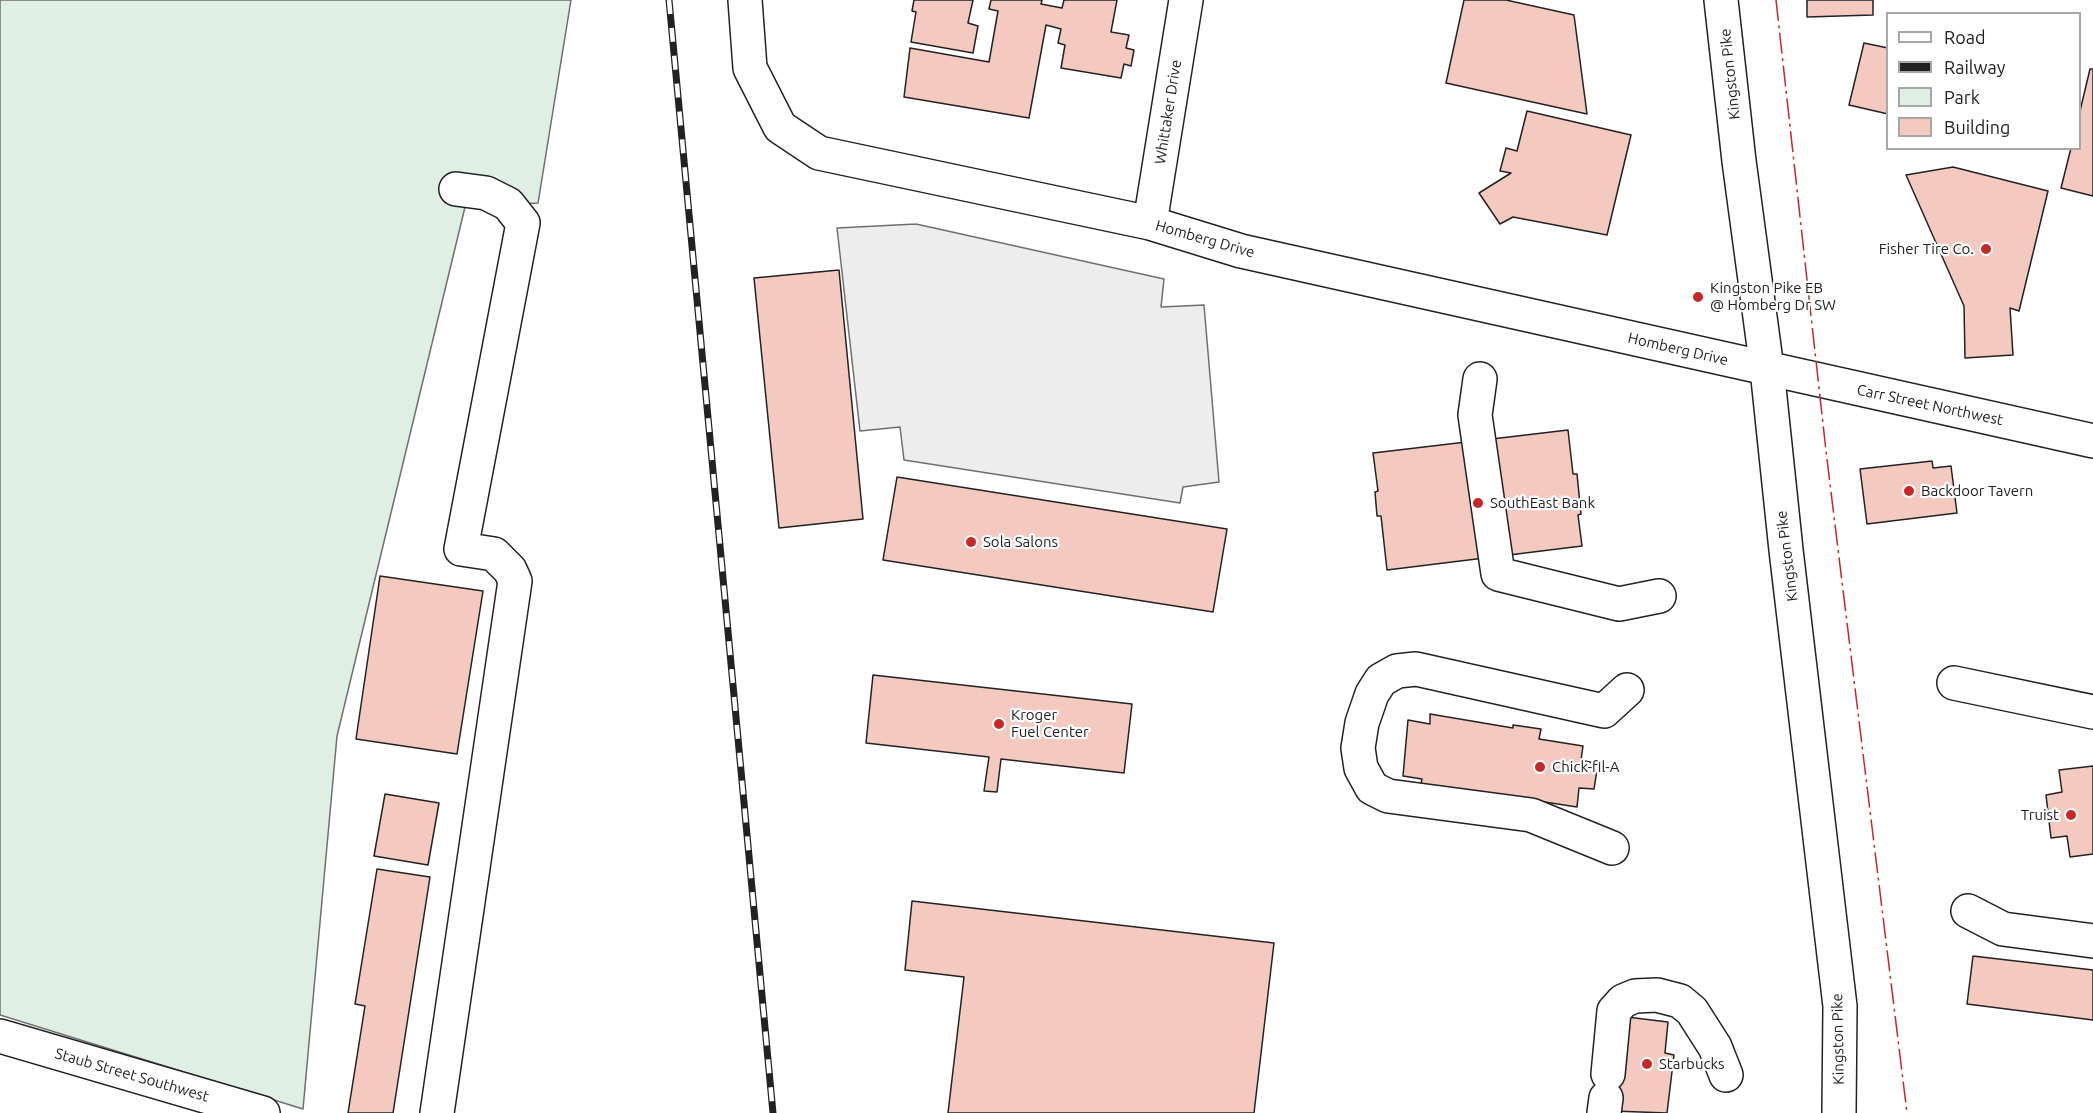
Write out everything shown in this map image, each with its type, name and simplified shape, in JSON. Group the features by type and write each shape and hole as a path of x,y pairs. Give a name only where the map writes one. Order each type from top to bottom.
{"street":[{"name":"Homberg Drive","path":"745,0 750,68 780,127 819,153 1150,224 1241,251 1767,369"},
{"name":"Whittaker Drive","path":"1150,224 1186,0"},
{"name":"Kingston Pike","path":"1721,0 1739,161 1767,369 1840,1006 1839,1113"},
{"path":"437,1113 515,581 510,570 494,554 460,549 523,223 508,204 486,193 456,189"},
{"name":"Carr Street Northwest","path":"1767,369 2093,441"},
{"path":"1480,379 1475,415 1498,574 1619,604 1659,596"},
{"path":"1612,848 1531,815 1388,796 1372,788 1361,768 1358,748 1362,723 1372,694 1381,680 1397,671 1416,669 1604,711 1627,690"},
{"path":"1954,683 2093,712"},
{"path":"1968,911 2003,929 2093,941"},
{"path":"1606,1095 1614,1011 1623,1001 1635,996 1657,995 1680,1001 1692,1011 1715,1047 1726,1075"},
{"name":"Staub Street Southwest","path":"0,1036 263,1113"}],"green space":[{"path":"0,0 571,0 538,203 465,207 337,736 303,1109 0,1015"}],"shaded area":[{"path":"916,224 1164,279 1161,307 1204,305 1219,482 1183,487 1180,503 904,460 900,427 860,431 837,228"}],"building":[{"path":"914,0 973,0 968,23 978,26 973,53 911,42 916,12 912,11"},
{"path":"991,0 1042,0 1041,4 1062,8 1064,0 1117,0 1111,32 1129,35 1126,48 1134,50 1131,66 1124,64 1121,78 1061,68 1065,45 1058,43 1061,29 1046,25 1029,118 904,97 910,48 989,62 998,11 989,9"},
{"path":"1464,0 1506,0 1574,15 1587,114 1446,83"},
{"path":"1807,0 1873,0 1873,15 1807,17"},
{"path":"1864,43 1886,48 1886,114 1849,105"},
{"path":"2090,69 2093,69 2093,196 2061,188 2070,150 2081,150 2081,107"},
{"path":"1527,111 1631,135 1607,235 1513,217 1500,224 1479,193 1511,173 1500,171 1506,148 1517,151"},
{"name":"Fisher Tire Co.","path":"1953,167 2048,191 2019,311 2010,308 2013,355 1965,358 1964,306 1906,175"},
{"path":"839,270 863,519 779,528 754,278"},
{"name":"SouthEast Bank","path":"1568,430 1573,474 1577,474 1581,514 1578,515 1582,546 1387,570 1381,516 1377,516 1375,492 1378,491 1373,453"},
{"name":"Backdoor Tavern","path":"1932,461 1933,468 1951,466 1957,513 1867,524 1860,469"},
{"path":"897,477 1227,529 1213,612 883,560"},
{"path":"380,576 483,591 457,754 356,739"},
{"name":"Kroger Fuel Center","path":"873,675 1132,704 1124,773 1001,759 997,792 984,791 989,757 866,743"},
{"path":"1430,714 1513,728 1513,725 1541,729 1539,739 1583,746 1581,760 1598,764 1594,789 1579,788 1577,807 1512,797 1420,788 1422,779 1403,776 1408,720 1430,724"},
{"name":"Truist","path":"2093,766 2093,854 2070,857 2067,836 2051,838 2046,795 2062,792 2059,770"},
{"path":"385,794 439,803 428,865 374,856"},
{"path":"377,869 430,877 393,1113 348,1113 365,1006 355,1004"},
{"path":"912,901 1274,943 1254,1113 948,1113 964,977 905,970"},
{"path":"1973,956 2093,970 2093,1020 1967,1004"},
{"name":"Starbucks","path":"1627,1017 1668,1022 1665,1053 1674,1055 1667,1113 1613,1111"}],"railway":[{"path":"669,0 773,1113"}],"power":[{"path":"1776,0 1826,451 1907,1113"}],"place":[{"name":"Fisher Tire Co.","path":"1986,249"},
{"name":"Kingston Pike EB @ Homberg Dr SW","path":"1698,297"},
{"name":"Backdoor Tavern","path":"1909,491"},
{"name":"SouthEast Bank","path":"1478,503"},
{"name":"Sola Salons","path":"971,542"},
{"name":"Kroger Fuel Center","path":"999,724"},
{"name":"Chick-fil-A","path":"1540,767"},
{"name":"Truist","path":"2071,815"},
{"name":"Starbucks","path":"1647,1064"}]}
